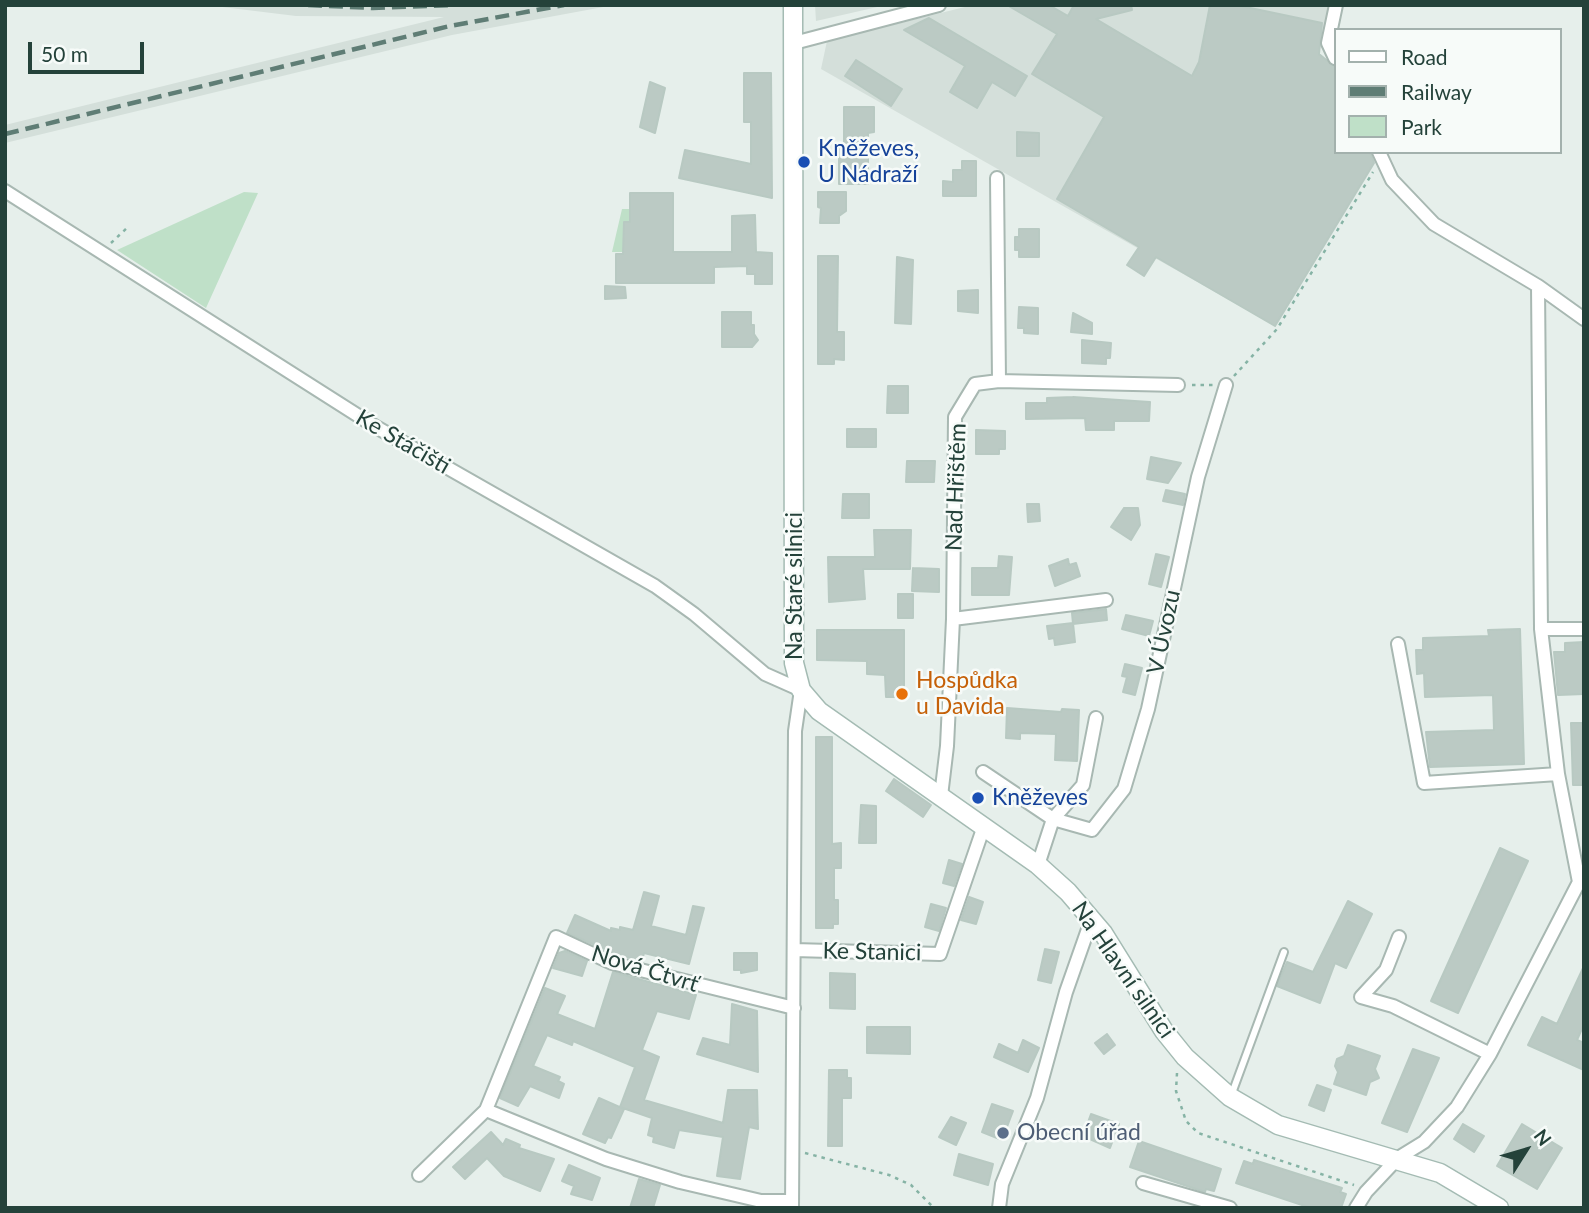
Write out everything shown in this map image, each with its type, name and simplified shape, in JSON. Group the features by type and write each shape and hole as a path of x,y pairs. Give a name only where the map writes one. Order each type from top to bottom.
{"street":[{"name":"Na Staré silnici","path":"792,1204 795,730 801,691 794,663 793,5"},
{"path":"794,43 939,5"},
{"path":"1334,56 1328,43 1336,5"},
{"path":"1381,155 1392,180 1434,224 1538,286 1584,319"},
{"path":"997,178 999,380"},
{"name":"Ke Stáčišti","path":"5,191 376,427 655,586 695,614 765,674 801,691"},
{"path":"1356,1208 1366,1192 1398,1158 1424,1142 1457,1107 1490,1054 1579,882 1558,774 1541,629 1538,286"},
{"name":"Nad Hřištěm","path":"941,796 947,746 953,619 955,417 975,384 999,380 1178,385"},
{"name":"V Úvozu","path":"1053,820 1092,830 1124,789 1148,709 1198,477 1226,385"},
{"path":"953,619 1106,600"},
{"path":"1541,629 1584,629"},
{"path":"1398,644 1424,783 1558,774"},
{"name":"Na Hlavní silnici","path":"801,691 826,717 1038,865 1092,918 1164,1031 1185,1057 1230,1097 1278,1125 1398,1158 1440,1173 1499,1208"},
{"path":"1038,865 1053,820 1083,785 1096,718"},
{"path":"983,772 1053,820"},
{"name":"Ke Stanici","path":"794,950 940,954 984,826"},
{"path":"999,1208 1002,1184 1037,1098 1066,992 1092,918"},
{"name":"Nová Čtvrť","path":"419,1175 486,1110 556,937 611,963 794,1008"},
{"path":"1399,937 1386,971 1361,997 1393,1006 1490,1054"},
{"path":"486,1110 606,1159 710,1191 792,1204"},
{"path":"1143,1183 1228,1207"}],"lane":[{"path":"1230,1097 1284,952"}],"path":[{"path":"1178,385 1226,385 1277,329 1381,155"},
{"path":"100,252 128,228"},
{"path":"1185,1057 1177,1073 1176,1091 1186,1121 1198,1133 1353,1184 1366,1192"},
{"path":"794,1165 804,1153 889,1175 911,1185 934,1208"}],"shaded area":[{"path":"206,5 614,5 452,35 5,143 5,125 444,17 296,16"},
{"path":"815,5 886,5 816,21"},
{"path":"973,5 1329,5 1319,54 1334,66 1334,154 1377,154 1378,157 1275,326 821,69 827,41"}],"green space":[{"path":"244,192 258,193 206,308 117,250"},
{"path":"622,209 630,209 630,222 624,222 623,252 612,252"}],"building":[{"path":"1007,5 1049,5 1068,16 1074,5 1131,5 1132,10 1096,19 1192,76 1199,62 1210,5 1236,5 1322,23 1319,54 1334,66 1334,154 1371,154 1374,163 1275,326 1156,257 1144,276 1127,265 1139,247 1057,199 1104,117 1032,74 1057,34"},
{"path":"929,18 1027,76 1015,96 992,82 977,108 950,92 965,66 904,30"},
{"path":"856,60 902,89 891,106 845,76"},
{"path":"744,73 771,73 772,198 679,178 685,150 751,164 751,122 744,122"},
{"path":"650,82 665,88 655,133 640,127"},
{"path":"844,107 874,107 874,132 868,133 868,184 839,184 839,149 844,149"},
{"path":"1017,132 1039,133 1039,156 1017,156"},
{"path":"962,161 976,161 976,196 943,196 943,181 953,182 953,170 962,170"},
{"path":"818,192 846,192 846,211 839,216 839,223 820,223"},
{"path":"630,193 673,193 673,252 732,252 732,216 755,215 756,252 772,253 772,284 755,284 755,274 747,274 747,266 714,267 714,283 616,283 616,254 623,254 624,222 630,222"},
{"path":"1019,229 1039,229 1039,257 1019,257 1019,250 1015,250 1015,237 1019,237"},
{"path":"818,256 838,256 837,332 844,332 844,360 834,359 834,364 818,364"},
{"path":"897,257 913,260 911,324 895,323"},
{"path":"605,286 625,287 626,298 605,299"},
{"path":"978,290 978,313 958,311 958,291"},
{"path":"1019,307 1038,308 1038,334 1024,333 1024,328 1018,328"},
{"path":"722,312 751,312 751,325 754,325 754,334 758,340 752,347 722,347"},
{"path":"1073,313 1092,323 1092,334 1071,332"},
{"path":"1082,340 1111,343 1110,358 1106,358 1106,364 1082,363"},
{"path":"888,386 908,386 908,413 887,413"},
{"path":"1047,398 1150,402 1149,421 1114,421 1114,430 1086,430 1085,418 1026,419 1026,403 1047,403"},
{"path":"847,429 876,429 876,447 847,447"},
{"path":"976,430 1005,431 1005,449 999,449 999,454 976,454"},
{"path":"1151,457 1181,463 1168,483 1147,479"},
{"path":"907,461 935,461 934,482 906,482"},
{"path":"1166,490 1185,494 1183,505 1163,501"},
{"path":"843,494 869,494 869,518 842,518"},
{"path":"1027,504 1039,504 1040,521 1028,522"},
{"path":"1124,508 1138,508 1140,525 1131,540 1111,527"},
{"path":"874,530 911,530 910,569 863,569 865,599 829,602 828,557 875,557"},
{"path":"1156,554 1169,557 1161,587 1149,584"},
{"path":"999,556 1012,557 1009,595 972,595 972,568 998,568"},
{"path":"1068,559 1069,565 1076,563 1080,576 1055,586 1049,566"},
{"path":"913,568 939,569 939,592 912,591"},
{"path":"898,594 913,594 913,618 898,618"},
{"path":"1106,609 1107,620 1073,624 1072,613"},
{"path":"1126,615 1153,621 1149,636 1122,629"},
{"path":"1073,623 1075,642 1055,645 1054,638 1049,639 1047,626"},
{"path":"1520,629 1524,764 1430,767 1426,732 1494,730 1493,695 1425,697 1424,673 1417,674 1416,650 1423,650 1423,638 1489,636 1488,630"},
{"path":"817,630 904,630 904,697 886,697 885,675 867,674 867,661 817,660"},
{"path":"1584,642 1584,694 1558,695 1554,652 1565,652 1565,643"},
{"path":"1125,664 1142,668 1135,695 1123,692 1127,677 1122,676"},
{"path":"1007,708 1061,712 1062,709 1079,710 1077,761 1055,760 1056,734 1020,733 1020,739 1006,738"},
{"path":"1571,723 1584,723 1584,785 1573,785"},
{"path":"816,737 832,737 832,844 841,843 841,868 834,868 834,900 838,900 838,924 833,924 833,928 816,928"},
{"path":"894,779 931,805 923,817 886,791"},
{"path":"861,805 876,806 876,843 859,843"},
{"path":"1500,848 1528,861 1458,1013 1431,1001"},
{"path":"949,860 962,864 954,886 943,883"},
{"path":"644,892 659,896 651,926 686,935 693,906 704,908 689,964 644,953 642,961 618,955 567,933 575,915 611,931 611,928 620,930 620,927 633,930"},
{"path":"969,897 983,902 976,924 961,920"},
{"path":"1348,901 1372,914 1346,968 1335,963 1320,1003 1277,986 1287,962 1313,972"},
{"path":"931,904 946,908 939,931 925,927"},
{"path":"1045,949 1059,952 1051,983 1038,980"},
{"path":"565,951 587,961 582,976 553,968 559,953"},
{"path":"734,953 757,953 757,970 741,973 741,970 734,970"},
{"path":"1584,966 1584,1024 1577,1040 1584,1043 1584,1070 1528,1045 1542,1017 1557,1024"},
{"path":"613,972 696,995 689,1019 657,1011 642,1050 659,1057 644,1100 723,1123 728,1090 757,1090 758,1129 749,1127 740,1179 717,1176 723,1137 679,1130 674,1148 653,1142 654,1137 648,1135 652,1118 620,1107 635,1067 573,1041 572,1045 547,1035 533,1066 560,1077 558,1081 564,1084 559,1098 530,1086 518,1106 500,1098 545,988 565,996 557,1014 595,1029"},
{"path":"830,973 855,974 855,1009 830,1008"},
{"path":"732,1004 757,1011 758,1072 697,1054 703,1038 730,1045"},
{"path":"867,1027 910,1027 910,1054 867,1053"},
{"path":"1107,1034 1115,1045 1104,1054 1095,1043"},
{"path":"1023,1040 1039,1048 1028,1072 994,1057 999,1044 1018,1053"},
{"path":"1348,1045 1380,1056 1375,1069 1379,1078 1370,1082 1366,1095 1334,1084 1338,1072 1335,1066 1337,1059 1344,1056"},
{"path":"1413,1049 1439,1058 1407,1132 1382,1123"},
{"path":"829,1070 847,1070 847,1078 851,1078 851,1098 842,1098 842,1146 828,1146"},
{"path":"1317,1085 1331,1090 1324,1111 1309,1105"},
{"path":"599,1098 624,1109 611,1138 608,1137 605,1143 583,1134"},
{"path":"992,1104 1013,1111 1002,1140 982,1132"},
{"path":"1091,1114 1119,1124 1110,1148 1083,1136"},
{"path":"951,1117 966,1123 956,1145 939,1137"},
{"path":"1463,1124 1484,1136 1474,1152 1454,1139"},
{"path":"1522,1124 1562,1148 1537,1189 1497,1166"},
{"path":"491,1132 503,1145 506,1139 520,1145 519,1148 554,1159 540,1191 504,1176 487,1158 465,1179 453,1167"},
{"path":"1139,1141 1221,1169 1214,1191 1206,1189 1205,1192 1130,1167"},
{"path":"959,1154 993,1164 988,1185 954,1175"},
{"path":"1254,1160 1342,1188 1340,1192 1346,1194 1341,1208 1311,1208 1236,1183 1244,1161 1253,1164"},
{"path":"569,1165 600,1178 592,1200 571,1194 574,1186 562,1181"},
{"path":"639,1179 660,1185 653,1208 630,1208"}],"railway":[{"path":"308,5 373,8 454,5"},
{"path":"5,134 450,26 564,5"}],"place":[{"name":"Kněževes, U Nádraží","path":"804,162"},
{"name":"Hospůdka u Davida","path":"902,694"},
{"name":"Kněževes","path":"978,798"},
{"name":"Obecní úřad","path":"1003,1133"}]}
